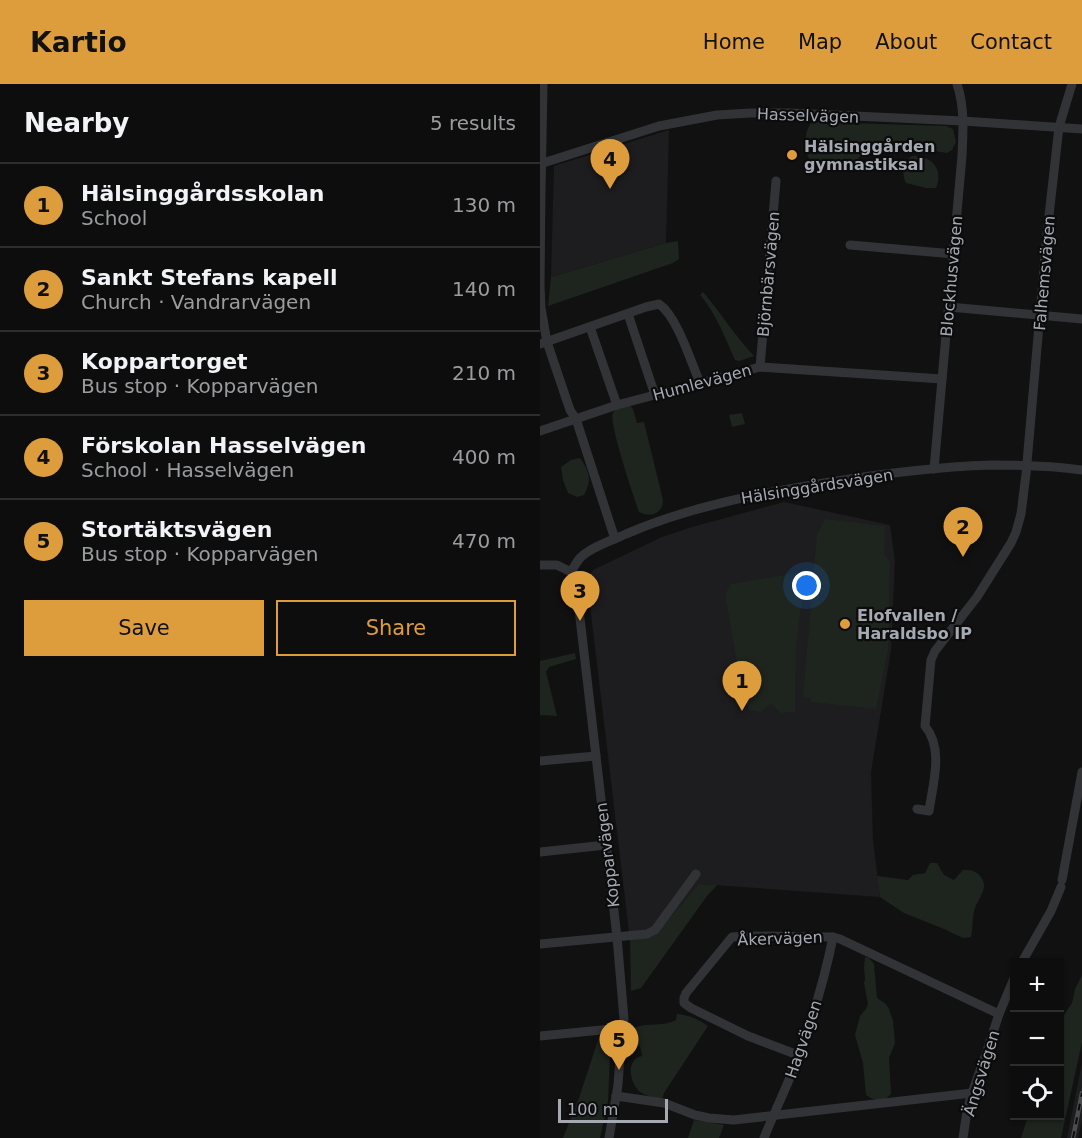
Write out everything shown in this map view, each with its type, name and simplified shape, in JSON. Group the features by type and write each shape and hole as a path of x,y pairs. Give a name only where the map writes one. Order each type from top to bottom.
{"street":[{"path":"543,84 540,285 544,343 570,410 576,419 615,539"},
{"name":"Blockhusvägen","path":"934,469 962,156 962,102 957,84"},
{"name":"Falhemsvägen","path":"917,809 929,811 934,776 936,751 934,741 925,726 931,660 941,642 976,597 1016,532 1023,503 1059,127 1072,84"},
{"name":"Hasselvägen","path":"541,164 659,126 717,115 789,113 1082,129"},
{"name":"Björnbärsvägen","path":"760,367 776,181"},
{"path":"850,245 954,254"},
{"path":"544,343 660,304 675,324 700,382"},
{"path":"949,307 1082,319"},
{"path":"628,314 655,395"},
{"path":"590,327 617,405"},
{"name":"Humlevägen","path":"540,431 617,405 760,367 942,379"},
{"name":"Hälsinggårdsvägen","path":"571,572 580,558 615,539 640,528 730,501 848,479 934,469 1026,465 1082,470"},
{"path":"540,565 557,565 571,572"},
{"path":"540,571 571,572"},
{"name":"Kopparvägen","path":"571,572 578,601 624,1010 616,1096 609,1138"},
{"path":"540,761 596,756"},
{"path":"1025,958 1051,911 1061,884 1082,772"},
{"path":"540,852 606,845"},
{"path":"540,944 617,937 655,930 696,874"},
{"name":"Åkervägen","path":"798,1055 748,1036 691,1008 684,1002 686,993 732,937 833,937 840,939 999,1014"},
{"name":"Hagvägen","path":"764,1138 798,1055 814,1008 833,937"},
{"name":"Ängsvägen","path":"963,1138 972,1093 1010,986"},
{"path":"540,1036 622,1028"},
{"path":"616,1096 664,1103 709,1118 734,1120 972,1093"}],"shaded area":[{"path":"811,123 946,126 953,129 956,142 952,150 947,153 901,144 873,143 865,147 855,161 842,164 820,162 809,159 806,146 807,131"},
{"path":"669,130 666,243 551,277 554,166"},
{"path":"912,156 925,158 934,164 938,175 936,188 906,183 904,168"},
{"path":"678,241 679,259 673,263 548,306 551,277"},
{"path":"703,292 754,356 739,361 735,360 715,318 700,295"},
{"path":"629,404 637,423 644,422 663,500 661,509 651,515 639,512 614,430 612,419 614,411"},
{"path":"742,413 745,424 732,427 729,415"},
{"path":"580,458 588,472 589,480 584,495 577,497 568,493 561,467 571,460"},
{"path":"784,502 890,525 895,561 891,650 871,772 873,840 880,897 700,884 654,936 630,940 587,580 593,570 662,537"},
{"path":"825,519 885,526 884,555 890,561 888,650 876,709 811,702 811,699 803,697 817,534"},
{"path":"803,572 803,592 796,645 795,712 781,713 771,704 760,712 749,710 742,692 725,594 731,584"},
{"path":"575,653 576,659 549,667 546,672 557,716 540,715 540,661"},
{"path":"930,863 937,863 944,875 954,880 963,870 970,870 983,880 984,888 974,911 971,937 963,938 904,913 880,897 877,876 908,880 913,875 925,873"},
{"path":"699,884 717,885 641,988 631,991 630,940 654,936"},
{"path":"865,957 874,964 877,998 886,1004 893,1021 895,1043 889,1058 891,1094 882,1100 872,1099 866,1095 863,1063 855,1035 860,1016 868,1004 864,983"},
{"path":"1082,975 1082,1042 1061,1138 1021,1138 1027,1120 1064,1120 1064,1015 1072,1003 1075,989"},
{"path":"677,1014 686,1015 708,1026 664,1093 662,1100 641,1093 633,1082 631,1066 633,1061 642,1056 640,1046 632,1047 630,1030 635,1027 671,1022 676,1020"},
{"path":"611,1035 608,1101 600,1138 563,1138 599,1037"},
{"path":"1082,1063 1082,1120 1078,1138 1067,1138"},
{"path":"694,1120 724,1125 719,1138 688,1138"}],"railway":[{"path":"1073,1138 1082,1093"}],"place":[{"name":"Hälsinggården gymnastiksal","path":"792,155"},
{"name":"Förskolan Hasselvägen","path":"610,189"},
{"name":"Sankt Stefans kapell","path":"963,557"},
{"name":"Koppartorget","path":"580,621"},
{"name":"Elofvallen / Haraldsbo IP","path":"845,624"},
{"name":"Hälsinggårdsskolan","path":"742,711"},
{"name":"Stortäktsvägen","path":"619,1070"}]}
